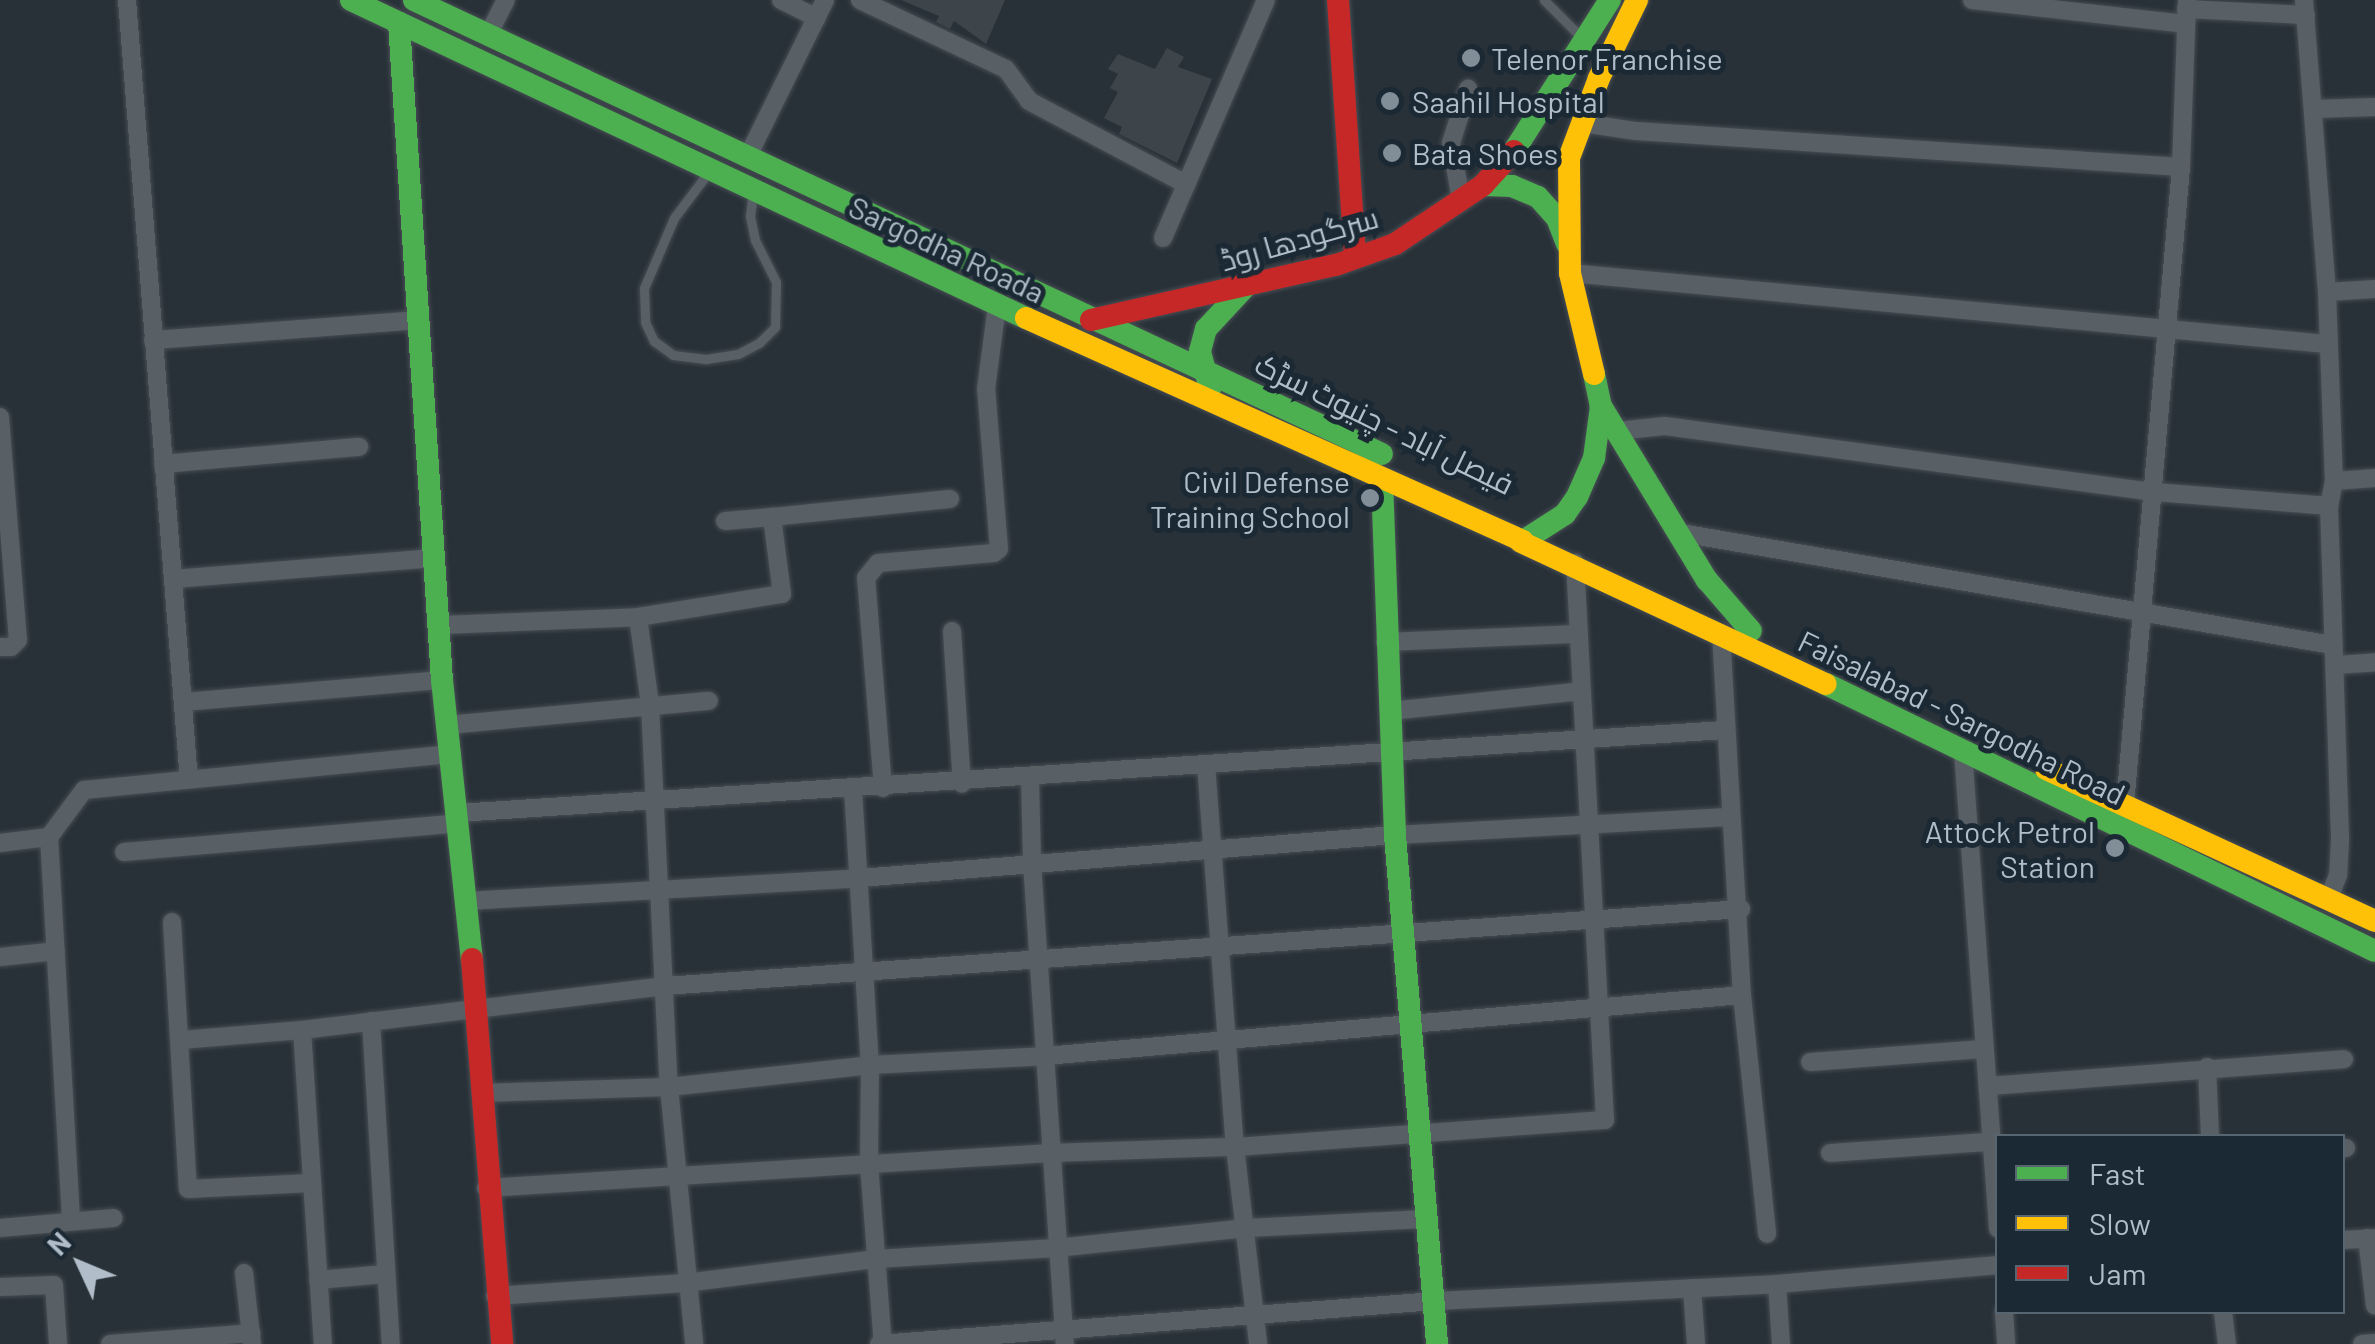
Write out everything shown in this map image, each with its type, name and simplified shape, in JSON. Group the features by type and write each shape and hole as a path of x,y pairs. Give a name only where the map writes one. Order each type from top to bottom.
{"main road":[{"name":"Sargodha Roada","path":"352,0 997,305 1382,480 1532,537"},
{"name":"Sargodha Roada","path":"414,0 1202,369"},
{"path":"1338,0 1356,257"},
{"name":"سرگودھا روڈ","path":"1091,320 1244,287 1395,244 1483,186 1522,141 1610,0"},
{"path":"1637,0 1599,78 1569,158 1570,273 1601,406 1707,580 1751,631"},
{"path":"399,23 417,320 442,625 442,680 467,901 486,1188 502,1344"},
{"path":"1483,186 1512,186 1538,197 1557,218 1567,244"},
{"path":"1216,404 1202,369 1200,351 1206,329 1244,287"},
{"name":"فیصل آباد – چنیوٹ سڑک","path":"1202,369 1532,537"},
{"path":"1532,537 1577,497 1594,458 1601,406"},
{"path":"1382,480 1395,834 1414,1024 1425,1219 1437,1344"},
{"name":"Faisalabad - Sargodha Road","path":"1532,537 1575,563 2375,951"},
{"name":"Faisalabad - Sargodha Road","path":"1532,537 1751,631 2375,921"}],"street":[{"path":"128,0 189,780"},
{"path":"488,35 506,0"},
{"path":"781,0 817,18"},
{"path":"737,153 825,0"},
{"path":"860,0 1006,69 1028,101 1186,184"},
{"path":"1163,238 1266,0"},
{"path":"1972,0 2186,11 2305,8 2327,292 2334,482 2329,506 2340,840 2338,875 2329,899"},
{"path":"2125,806 2182,168 2186,11"},
{"path":"1461,200 1452,143 1468,90"},
{"path":"2315,109 2375,106"},
{"path":"1582,123 1636,131 2182,168"},
{"path":"1570,273 2169,326 2327,344"},
{"path":"2327,292 2375,289"},
{"path":"883,788 866,578 878,563 994,553 999,549 986,388 997,305"},
{"path":"154,340 417,320"},
{"path":"0,417 18,640 12,647 0,647"},
{"path":"1615,431 1665,426 2155,492 2329,506"},
{"path":"163,464 360,446"},
{"path":"2334,482 2375,478"},
{"path":"725,521 950,499"},
{"path":"442,625 638,617 782,594 772,517"},
{"path":"1676,532 2332,645"},
{"path":"173,579 435,558"},
{"path":"486,1188 1050,1153 1235,1146 1604,1120 1575,563"},
{"path":"638,617 650,705 669,1087 685,1283 694,1344"},
{"path":"952,632 962,784"},
{"path":"1721,633 1729,817 1741,909 1742,995 1767,1234"},
{"path":"1386,642 1578,634"},
{"path":"2336,665 2375,662"},
{"path":"184,702 442,680"},
{"path":"1390,710 1582,691"},
{"path":"448,725 709,701"},
{"path":"124,852 652,799 962,784 1393,749 1726,730"},
{"path":"1963,751 1988,1086 1988,1142 1994,1178"},
{"path":"71,1220 49,837 84,790 452,754"},
{"path":"1206,764 1235,1146 1258,1344"},
{"path":"1030,779 1050,1153 1065,1337"},
{"path":"853,789 870,1065 869,1164 882,1344 1065,1337 1435,1301 1777,1284 1995,1265"},
{"path":"467,901 860,878 1395,834 1729,817"},
{"path":"0,843 49,837"},
{"path":"181,1040 302,1030 665,986 1741,909"},
{"path":"172,922 188,1189 312,1183"},
{"path":"0,957 56,951"},
{"path":"481,1093 669,1087 870,1065 1045,1056 1742,995"},
{"path":"370,1021 390,1344"},
{"path":"302,1030 323,1344"},
{"path":"1810,1062 1984,1048"},
{"path":"1988,1086 2206,1067 2344,1060"},
{"path":"2206,1067 2210,1134"},
{"path":"1830,1153 1988,1142"},
{"path":"0,1228 114,1218"},
{"path":"496,1296 685,1283 876,1260 1056,1248 1246,1228 1425,1219"},
{"path":"2345,1240 2371,1238 2375,1306"},
{"path":"110,1344 252,1338 244,1273"},
{"path":"318,1280 385,1274"},
{"path":"1777,1284 1781,1344"},
{"path":"0,1287 54,1286 58,1344"},
{"path":"1692,1288 1696,1344"},
{"path":"2004,1314 2006,1344"},
{"path":"2223,1314 2226,1344"},
{"path":"2362,1344 2375,1343"}],"lane":[{"path":"1544,0 1586,42"},
{"path":"737,153 709,171 674,218 644,288 645,322 654,341 673,355 706,359 738,354 759,344 775,328 776,282 755,240 750,216 754,192"}],"building":[{"path":"901,0 1005,0 986,44 954,21 950,29 936,22 939,16"},
{"path":"1167,48 1184,57 1178,67 1212,79 1177,163 1119,134 1122,127 1104,118 1118,92 1110,88 1118,74 1108,69 1118,54 1155,69"}],"traffic: fast":[{"path":"351,0 1026,318"},
{"path":"414,0 1382,454"},
{"path":"1514,151 1610,0"},
{"path":"399,23 442,680 472,959"},
{"path":"1483,185 1512,186 1538,197 1557,218 1567,244"},
{"path":"1210,389 1200,351 1206,329 1245,287"},
{"path":"1594,374 1601,406 1707,580 1751,631"},
{"path":"1523,541 1565,514 1577,497 1594,458 1601,406"},
{"path":"1382,480 1395,835 1437,1344"},
{"path":"1826,684 2375,951"}],"traffic: slow":[{"path":"1594,374 1570,273 1569,158 1599,78 1637,0"},
{"path":"1026,318 1523,541"},
{"path":"1521,542 1826,684"},
{"path":"2046,769 2375,921"}],"traffic: jam":[{"path":"1338,0 1355,257"},
{"path":"1091,320 1336,265 1395,244 1483,185 1514,151"},
{"path":"472,959 502,1344"}],"place":[{"name":"Telenor Franchise","path":"1471,58"},
{"name":"Saahil Hospital","path":"1390,101"},
{"name":"Bata Shoes","path":"1392,153"},
{"name":"Civil Defense Training School","path":"1370,498"},
{"name":"Attock Petrol Station","path":"2115,848"}]}
